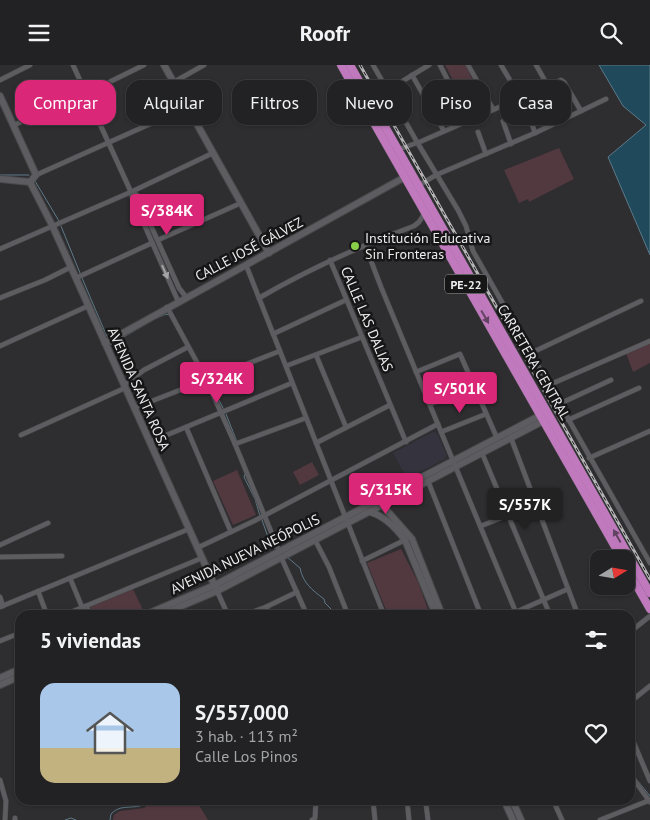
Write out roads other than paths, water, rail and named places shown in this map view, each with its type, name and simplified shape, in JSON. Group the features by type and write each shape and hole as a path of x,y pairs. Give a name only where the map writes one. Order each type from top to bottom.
{"highway":[{"name":"CARRETERA CENTRAL","path":"341,65 352,76 546,416 617,550"},
{"name":"CARRETERA CENTRAL","path":"350,65 352,76"},
{"name":"CARRETERA CENTRAL","path":"395,151 405,177 415,187 426,213 650,593"},
{"path":"635,583 650,609"}],"street":[{"path":"0,81 30,65"},
{"path":"73,65 80,80"},
{"path":"114,80 144,65"},
{"path":"164,65 172,80"},
{"path":"179,80 204,65"},
{"path":"373,65 382,80"},
{"path":"404,80 429,65"},
{"path":"440,65 448,80"},
{"path":"468,65 493,109"},
{"path":"501,65 510,80"},
{"path":"536,65 545,80"},
{"path":"412,75 444,131"},
{"path":"571,94 581,111"},
{"path":"0,96 36,175"},
{"path":"571,116 606,99"},
{"path":"490,110 500,106"},
{"path":"100,125 178,301"},
{"path":"0,179 30,182 36,175 146,125"},
{"path":"198,125 269,253"},
{"path":"408,125 466,226 474,251 589,458 650,563"},
{"path":"395,151 457,125"},
{"path":"504,125 511,144"},
{"path":"532,125 535,133"},
{"path":"415,187 436,175 553,125"},
{"path":"478,132 486,155"},
{"path":"0,249 131,192 213,153"},
{"name":"CALLE JOSÉ GÁLVEZ","path":"105,343 405,177"},
{"name":"AVENIDA SANTA ROSA","path":"30,182 52,225 226,610"},
{"path":"131,192 137,195 179,288 186,297"},
{"path":"158,240 241,203"},
{"path":"259,298 294,277 330,260 414,226 419,223 426,213"},
{"path":"76,278 152,243"},
{"path":"365,245 515,610"},
{"name":"CALLE LAS DALIAS","path":"330,260 406,441"},
{"path":"246,265 382,610"},
{"path":"0,298 45,280 71,267"},
{"path":"174,291 179,288"},
{"path":"273,334 346,300"},
{"path":"531,353 641,301"},
{"path":"0,347 88,306"},
{"path":"167,307 206,379 304,610"},
{"path":"286,367 362,337"},
{"path":"549,385 650,341"},
{"path":"21,435 125,387 144,371 188,347"},
{"path":"134,408 280,351"},
{"path":"416,373 460,354 497,438"},
{"path":"316,355 346,427"},
{"path":"559,404 611,380"},
{"path":"150,442 292,383"},
{"path":"430,405 474,387"},
{"path":"568,420 639,388"},
{"path":"316,443 390,405"},
{"path":"441,432 486,414"},
{"name":"AVENIDA NUEVA NEÓPOLIS","path":"280,554 315,540 347,521 370,512 428,481 497,438 546,416"},
{"name":"AVENIDA NUEVA NEÓPOLIS","path":"170,610 347,521 454,464 482,453 511,438 546,416"},
{"path":"235,444 306,418"},
{"path":"197,548 264,516 438,425"},
{"path":"186,427 231,532"},
{"path":"589,458 650,431"},
{"path":"511,438 576,610"},
{"path":"482,453 548,610"},
{"path":"428,481 479,610"},
{"path":"481,526 536,504"},
{"path":"382,505 412,539 440,610"},
{"path":"370,512 383,518 405,540 434,610"},
{"path":"0,545 48,523"},
{"path":"0,597 2,607 189,529"},
{"path":"315,540 329,567 346,610"},
{"path":"362,561 405,540"},
{"path":"0,557 62,555"},
{"path":"76,610 202,558"},
{"path":"70,578 87,610"},
{"name":"AVENIDA NUEVA NEÓPOLIS","path":"158,610 216,588"},
{"path":"522,610 568,589"},
{"path":"38,591 45,610"},
{"path":"258,610 297,593"},
{"path":"635,628 650,616"},
{"path":"0,641 15,635"},
{"path":"1,684 15,673"},
{"path":"1,684 15,678"},
{"path":"635,698 650,686"},
{"path":"635,746 650,781"},
{"path":"0,780 6,801 5,820"},
{"path":"600,820 650,801 635,781"},
{"path":"312,820 315,818 316,805"},
{"path":"374,805 375,820"},
{"path":"408,805 409,820"},
{"path":"426,805 428,820"},
{"path":"506,805 513,820"},
{"path":"514,805 521,820"},
{"path":"555,805 562,820"}],"water":[{"path":"599,65 650,65 650,255 608,157 646,125 623,106"}],"waterway":[{"path":"0,175 29,175"},
{"path":"35,181 59,221"},
{"path":"61,226 80,273"},
{"path":"82,278 108,339"},
{"path":"157,318 166,314 169,315"},
{"path":"110,344 151,321"},
{"path":"210,382 224,410"},
{"path":"226,414 237,442"},
{"path":"245,474 244,477 255,499 260,516"},
{"path":"262,520 269,540 276,550"},
{"path":"287,557 300,568 303,578 309,586 324,599 325,603 332,610"},
{"path":"635,777 650,796"},
{"path":"110,820 111,814 121,808 143,805"},
{"path":"65,820 71,818 76,820"}],"railway":[{"path":"360,65 650,579"}],"place":[{"name":"Institución Educativa Sin Fronteras","path":"355,246"}]}
